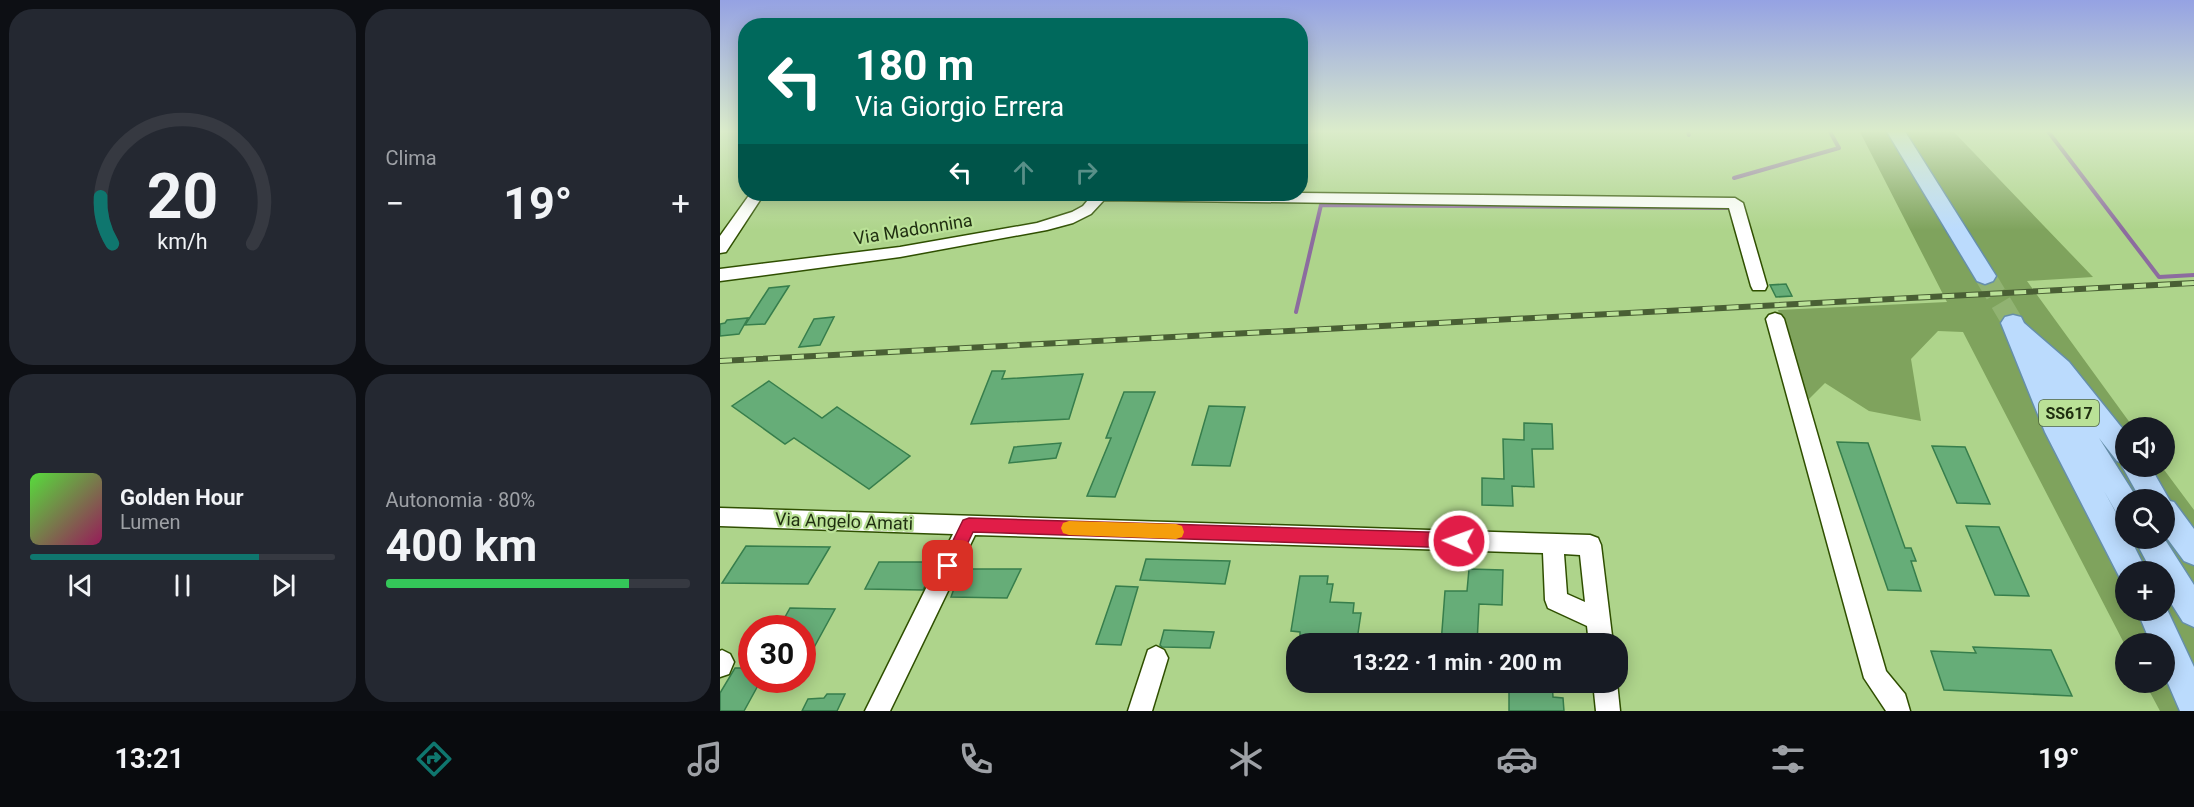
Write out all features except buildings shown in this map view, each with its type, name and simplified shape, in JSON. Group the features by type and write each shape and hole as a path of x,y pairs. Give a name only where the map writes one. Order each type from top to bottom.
{"main road":[{"path":"1915,163 1985,276"},
{"path":"2013,323 2060,369 2115,439"},
{"path":"2013,323 2058,432 2126,561"},
{"name":"SS617","path":"2013,323 2117,489"},
{"path":"2175,526 2194,552"},
{"path":"2155,549 2194,612"},
{"path":"2157,621 2194,704"}],"street":[{"path":"1308,197 1735,202 1759,286"},
{"path":"720,248 752,201"},
{"name":"Via Madonnina","path":"720,275 851,259 1047,225 1085,211 1094,201"},
{"path":"1776,319 1876,678 1897,707"},
{"name":"Via Angelo Amati","path":"720,517 1590,545 1598,619"},
{"path":"878,711 969,525"},
{"path":"1553,544 1556,600 1598,619 1600,633"},
{"path":"1140,711 1156,658"},
{"path":"1606,693 1608,711"}],"green space":[{"path":"1876,163 1984,163 2093,277 2027,281 2126,417 2115,417 2115,477 2169,477 2194,510 2194,711 2160,711 2150,693 2175,693 2175,633 2119,633 1963,332 1938,331 1911,359 1921,421 1869,411 1825,383 1807,401 1778,310 1947,302"}],"waterway":[{"path":"1734,178 1786,163"},
{"path":"2072,163 2159,277 2194,275"},
{"path":"1296,312 1321,205 1731,208 1732,212"}],"tunnel":[{"path":"1985,276 2013,323"}],"railway":[{"path":"720,361 2194,283"}],"slow traffic":[{"path":"1069,528 1176,532"}],"route":[{"path":"948,566 969,525 1459,541"}]}
